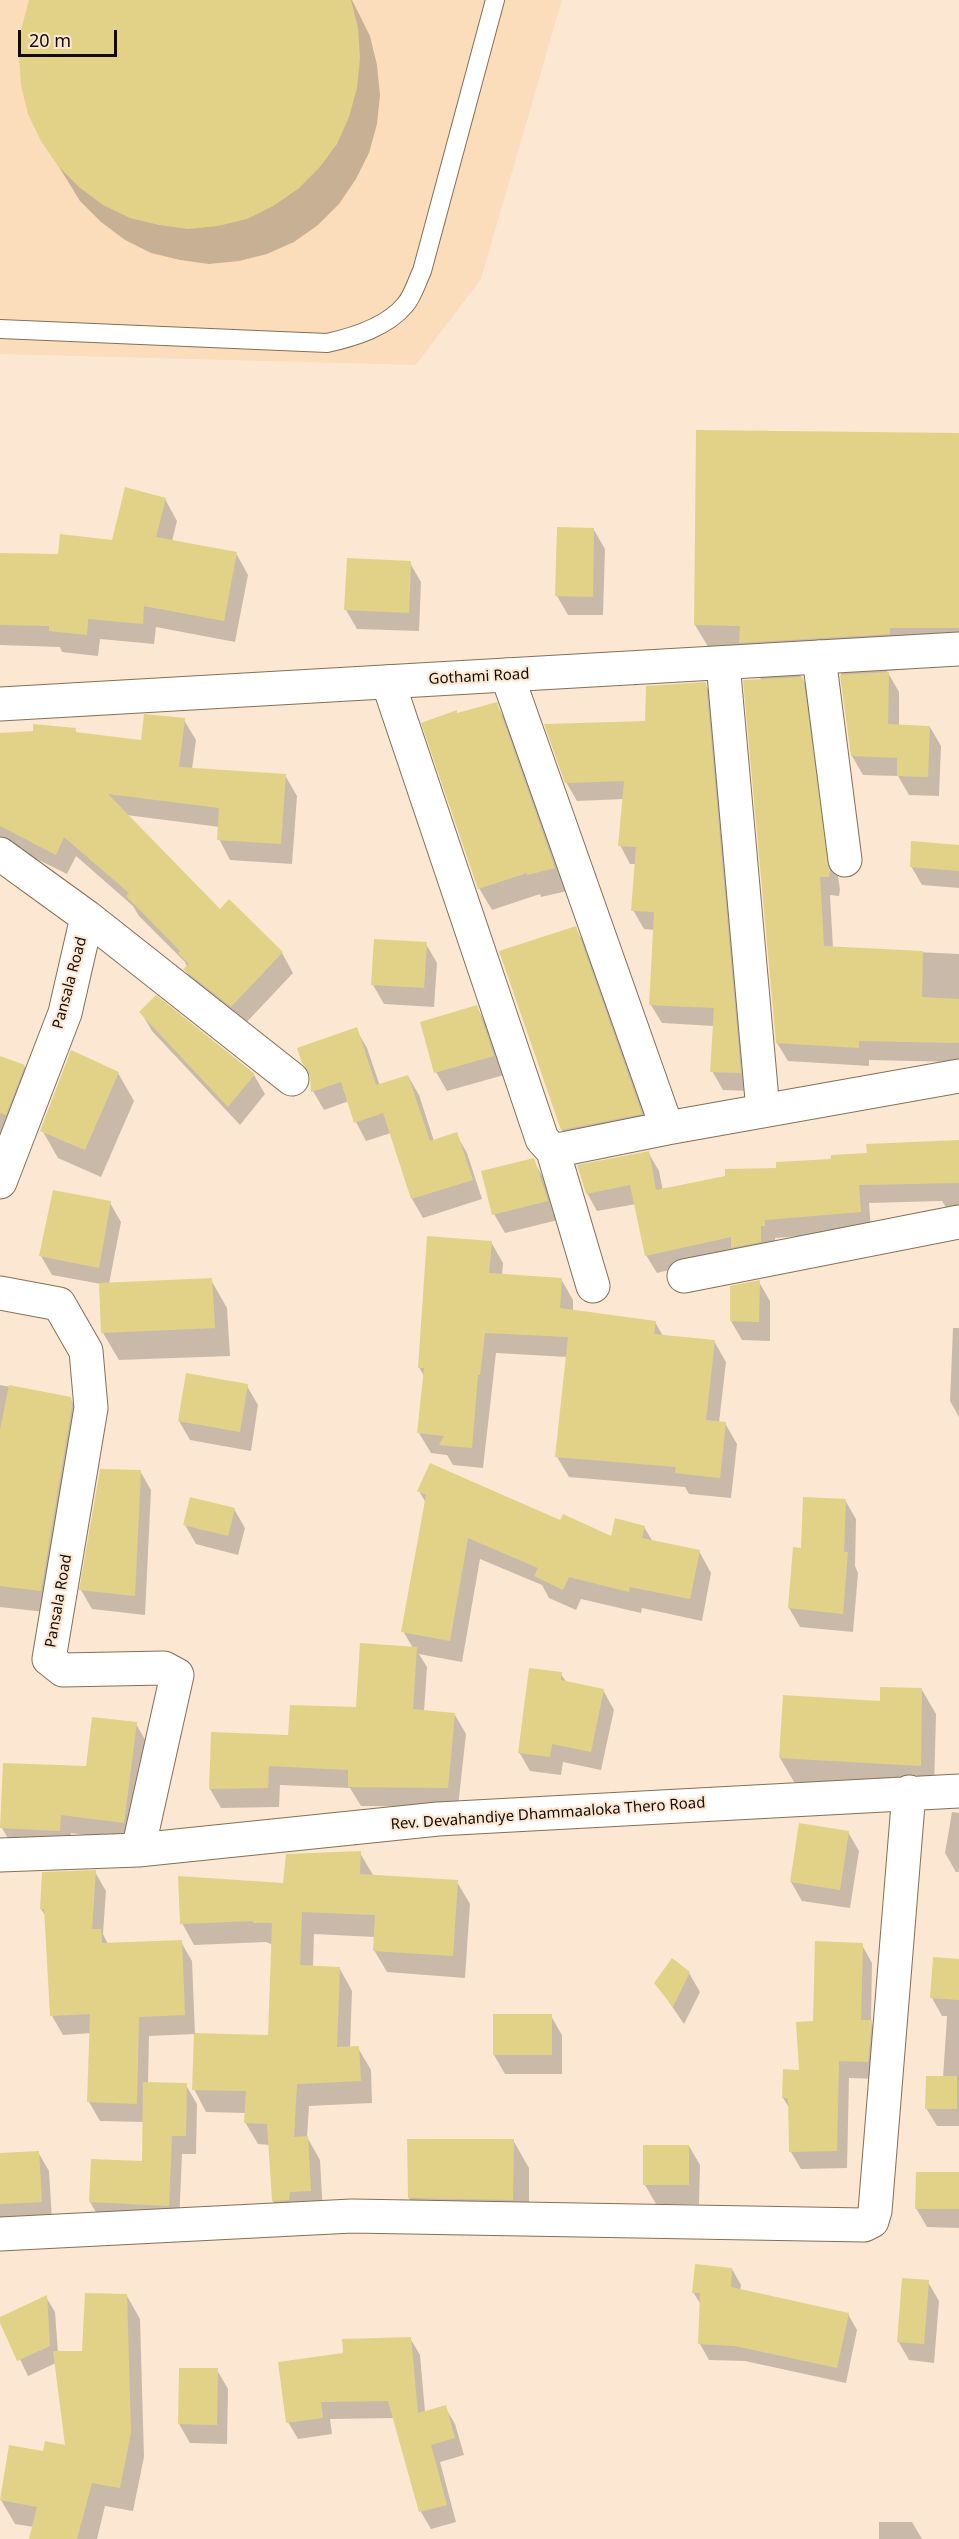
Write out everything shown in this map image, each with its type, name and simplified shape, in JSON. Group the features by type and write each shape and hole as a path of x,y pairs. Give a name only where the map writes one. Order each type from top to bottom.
{"street":[{"name":"Gothami Road","path":"0,704 959,649"},
{"path":"819,657 845,860"},
{"path":"723,663 762,1111"},
{"path":"507,675 666,1128"},
{"path":"388,682 542,1139 553,1151 593,1286"},
{"name":"Pansala Road","path":"0,854 87,917 64,1013 0,1182"},
{"path":"87,917 292,1078"},
{"path":"553,1151 666,1128 959,1076"},
{"path":"684,1276 959,1222"},
{"name":"Pansala Road","path":"0,1293 59,1304 86,1351 91,1408 49,1659 63,1670 164,1668 177,1675 138,1850"},
{"name":"Rev. Devahandiye Dhammaaloka Thero Road","path":"138,1850 438,1819 959,1791"},
{"path":"0,2234 352,2216 864,2225 872,2221 875,2211 909,1792"},
{"path":"0,1855 138,1850"}],"lane":[{"path":"0,329 327,343 361,335 379,324 405,305 422,271 495,0"}],"shaded area":[{"path":"0,0 562,0 481,279 416,365 0,354"}],"building":[{"path":"29,0 351,0 358,28 360,58 357,88 349,117 337,144 319,168 298,189 273,206 247,219 218,226 188,229 130,218 103,205 79,187 58,166 41,141 28,114 21,85 19,55 22,26"},
{"path":"696,430 959,433 959,628 890,628 890,634 739,643 740,626 694,625"},
{"path":"125,487 166,498 156,537 237,552 224,621 144,606 143,624 88,619 87,635 49,631 49,626 0,625 0,553 58,554 60,534 112,540"},
{"path":"557,527 594,528 593,597 555,596"},
{"path":"347,558 411,561 409,613 344,610"},
{"path":"889,672 888,724 930,726 928,777 897,776 897,758 851,756 840,675"},
{"path":"803,677 830,870 829,877 820,877 824,946 923,951 922,997 959,999 959,1043 859,1041 859,1048 776,1043 743,680"},
{"path":"706,682 741,1073 710,1072 714,1008 649,1005 654,912 631,911 636,847 618,846 624,781 565,783 544,724 645,721 646,686"},
{"path":"497,702 555,868 527,875 527,873 478,889 421,723 457,710 457,713"},
{"path":"144,714 185,718 179,767 286,774 281,844 217,840 219,808 108,794 220,909 229,899 283,952 231,1007 183,969 189,964 178,953 180,951 126,896 129,893 64,837 56,855 0,826 0,733 33,731 33,724 76,728 75,732 141,740"},
{"path":"911,841 959,845 959,871 910,867"},
{"path":"576,926 642,1114 561,1130 499,951"},
{"path":"374,939 427,942 424,988 371,985"},
{"path":"156,995 255,1074 228,1107 139,1012"},
{"path":"477,1005 494,1056 434,1073 420,1022"},
{"path":"357,1027 376,1085 408,1075 430,1141 457,1132 473,1180 411,1199 383,1113 354,1123 341,1082 311,1092 310,1073 302,1063 297,1048"},
{"path":"71,1050 119,1072 85,1150 40,1131"},
{"path":"0,1056 25,1065 6,1115 0,1113"},
{"path":"959,1140 959,1183 859,1185 861,1212 765,1220 765,1226 761,1226 761,1242 731,1248 731,1237 645,1256 630,1185 586,1194 577,1165 649,1151 656,1190 725,1176 725,1169 776,1168 776,1162 831,1159 831,1155 867,1153 866,1144"},
{"path":"534,1158 548,1201 492,1215 481,1171"},
{"path":"53,1190 111,1201 99,1268 39,1256"},
{"path":"427,1236 492,1241 489,1273 562,1278 560,1308 656,1321 654,1334 715,1340 706,1420 726,1422 720,1478 675,1473 676,1467 555,1457 568,1337 485,1333 480,1375 478,1375 472,1448 439,1445 444,1436 417,1433 424,1368 418,1368"},
{"path":"212,1278 215,1328 101,1333 99,1283"},
{"path":"760,1280 759,1322 730,1321 730,1286"},
{"path":"186,1373 248,1384 240,1432 178,1421"},
{"path":"9,1385 71,1397 72,1406 41,1591 0,1586 0,1430"},
{"path":"430,1463 560,1520 563,1514 611,1536 615,1518 645,1526 642,1538 700,1550 690,1599 630,1587 629,1592 569,1577 563,1590 534,1576 538,1568 468,1538 450,1641 401,1632 426,1495 417,1491"},
{"path":"100,1469 141,1470 135,1596 79,1590"},
{"path":"190,1497 235,1508 228,1536 183,1525"},
{"path":"803,1497 846,1499 844,1552 848,1552 843,1614 788,1608 793,1547 801,1548"},
{"path":"360,1643 417,1647 413,1709 455,1713 448,1788 348,1787 348,1770 269,1766 268,1788 209,1789 211,1732 288,1735 290,1705 356,1707"},
{"path":"529,1668 562,1672 561,1680 604,1689 591,1752 552,1744 550,1757 518,1753"},
{"path":"880,1687 922,1688 921,1766 779,1758 783,1695 880,1701"},
{"path":"92,1717 137,1722 124,1823 61,1815 60,1831 0,1828 3,1763 86,1766"},
{"path":"799,1823 849,1831 840,1890 790,1882"},
{"path":"361,1851 360,1874 458,1880 453,1956 373,1951 375,1915 302,1912 300,1965 340,1967 337,2047 359,2046 361,2081 297,2084 294,2137 308,2136 311,2191 290,2192 289,2200 272,2201 267,2124 244,2123 246,2091 192,2090 194,2033 268,2035 272,1923 253,1923 253,1921 180,1924 178,1876 283,1883 286,1854"},
{"path":"96,1870 92,1929 101,1929 102,1943 182,1940 185,2015 139,2017 137,2104 87,2102 90,2014 50,2016 44,1909 40,1909 42,1872"},
{"path":"815,1941 863,1943 861,2020 872,2020 868,2062 839,2061 837,2151 789,2152 788,2098 782,2098 783,2069 799,2070 796,2022 813,2021"},
{"path":"933,1957 959,1959 959,2000 930,1998"},
{"path":"672,1958 690,1972 673,2007 654,1983"},
{"path":"493,2014 552,2014 552,2055 493,2055"},
{"path":"926,2076 957,2076 957,2109 925,2109"},
{"path":"143,2082 187,2083 186,2136 172,2136 169,2206 89,2202 91,2159 142,2161"},
{"path":"407,2139 514,2139 513,2200 408,2198"},
{"path":"643,2145 689,2145 689,2185 643,2185"},
{"path":"39,2151 42,2202 0,2204 0,2153"},
{"path":"916,2172 959,2172 959,2209 915,2209"},
{"path":"695,2264 732,2268 731,2287 849,2313 837,2368 735,2346 698,2344 700,2293 692,2293"},
{"path":"902,2278 929,2280 924,2344 897,2342"},
{"path":"85,2293 127,2294 131,2433 120,2488 92,2483 77,2539 29,2539 37,2507 0,2500 9,2445 43,2451 45,2441 65,2445 53,2351 82,2351"},
{"path":"47,2295 50,2346 17,2361 0,2323 0,2317"},
{"path":"411,2337 418,2413 446,2405 455,2438 431,2445 447,2505 419,2512 388,2401 321,2402 323,2418 286,2423 278,2362 343,2353 342,2339"},
{"path":"179,2368 218,2368 217,2425 178,2424"}]}
